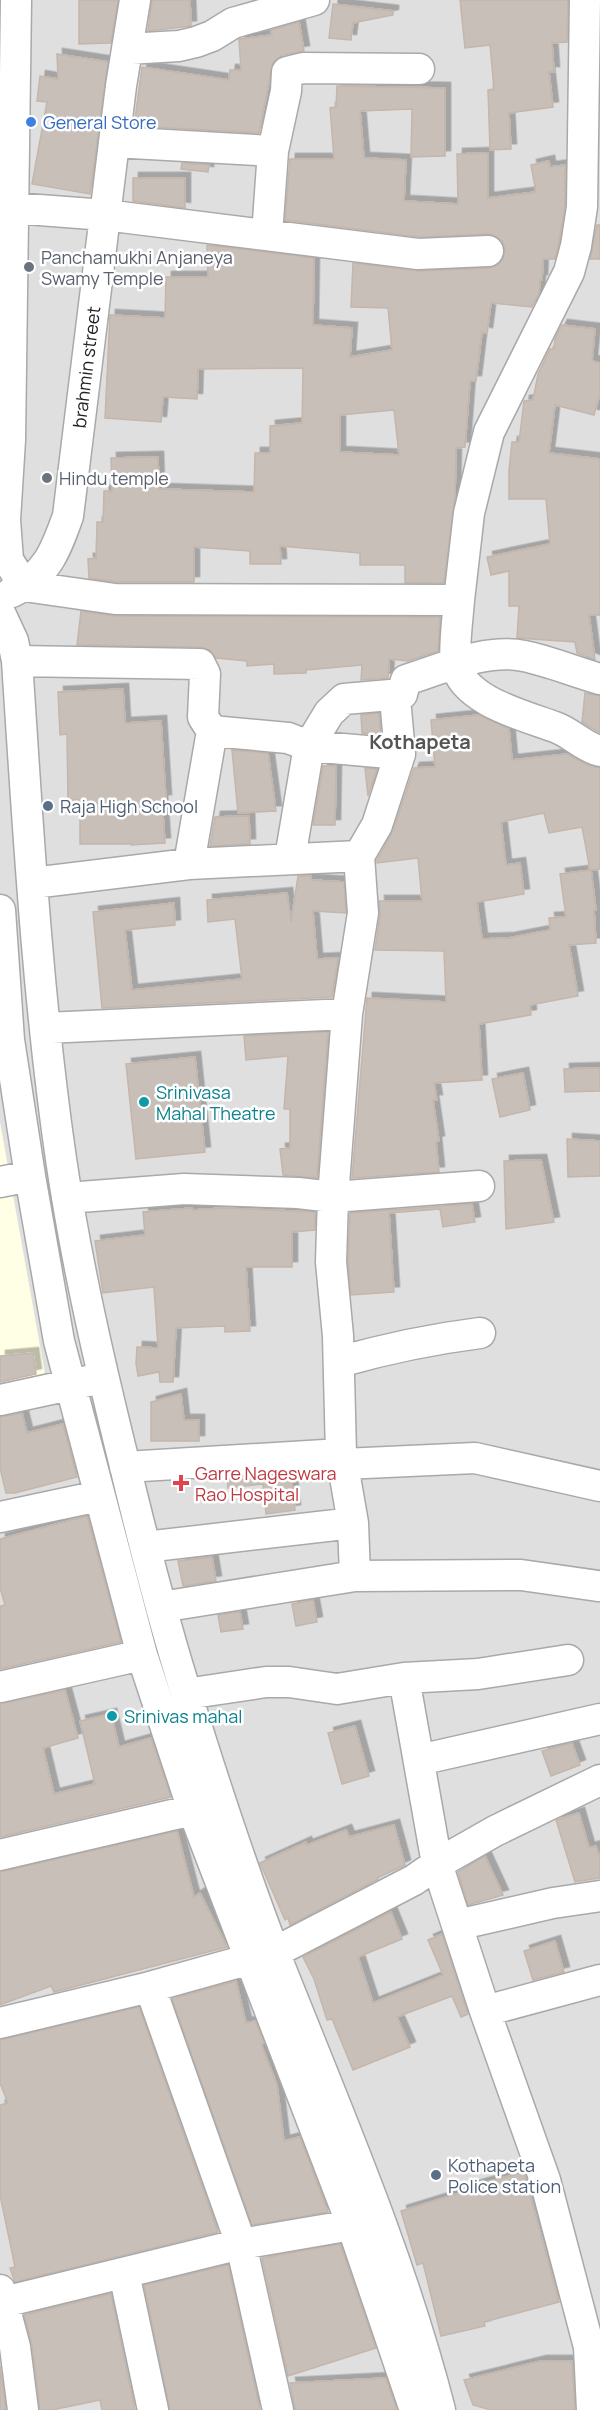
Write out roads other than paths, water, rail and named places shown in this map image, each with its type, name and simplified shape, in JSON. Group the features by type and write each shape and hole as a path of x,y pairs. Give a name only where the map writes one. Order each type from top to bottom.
{"street":[{"path":"16,0 7,89 8,193 5,306 6,547 12,592 115,599 459,600"},
{"name":"brahmin street","path":"12,592 45,568 58,544 68,516 114,142 135,0"},
{"path":"127,49 179,46 196,42 212,36 233,23 314,0"},
{"path":"585,0 582,207 576,246 568,272 489,432 469,513 459,600 456,665 464,683 474,693 498,705 563,729 591,749 600,751"},
{"path":"267,235 273,151 287,72 303,68 419,69"},
{"path":"114,142 273,151"},
{"path":"8,193 105,215 418,254 488,251"},
{"path":"0,613 13,641 17,661 33,883 52,1092 67,1198 90,1323 145,1546 186,1694 236,1847 262,1957 415,2410"},
{"path":"355,1576 353,1523 342,1459 339,1362 331,1262 333,1197 346,1014 363,913 359,856 377,825 400,754 394,698 402,694 406,680 481,657 523,656 600,679"},
{"path":"17,661 200,664 205,674 203,717 212,731 189,864"},
{"path":"290,858 309,746 329,713 344,699 402,694"},
{"path":"212,731 288,738 309,746 400,754"},
{"path":"33,883 189,864 359,856"},
{"path":"0,910 1,969 9,1040 59,1341 142,1655 193,1810 262,1957 382,2226 441,2410"},
{"path":"46,1028 346,1014"},
{"path":"0,1182 30,1176"},
{"path":"67,1198 184,1189 298,1193 333,1197 479,1186"},
{"path":"339,1362 429,1340 480,1333"},
{"path":"0,1400 103,1378"},
{"path":"125,1467 342,1459 476,1458 600,1486"},
{"path":"0,1517 99,1496"},
{"path":"145,1546 353,1523"},
{"path":"162,1607 355,1576 521,1575 598,1586"},
{"path":"0,1687 142,1655"},
{"path":"186,1694 266,1682 289,1682 337,1689 404,1678 478,1674 568,1660"},
{"path":"404,1678 437,1864 485,2012 548,2191 589,2347 592,2410"},
{"path":"419,1760 600,1719"},
{"path":"0,2023 262,1957 414,1880 437,1864 495,1832 600,1780"},
{"path":"0,1856 193,1810"},
{"path":"457,1925 553,1903 600,1896"},
{"path":"485,2012 600,1980"},
{"path":"150,1987 241,2244 278,2410"},
{"path":"23,2410 15,2347 1,2298 124,2273 241,2244 351,2224"},
{"path":"124,2273 153,2410"}],"place":[{"name":"General Store","path":"31,122"},
{"name":"Panchamukhi Anjaneya Swamy Temple","path":"29,267"},
{"name":"Hindu temple","path":"47,478"},
{"name":"Raja High School","path":"48,806"},
{"name":"Srinivasa Mahal Theatre","path":"144,1102"},
{"name":"Garre Nageswara Rao Hospital","path":"181,1483"},
{"name":"Srinivas mahal","path":"112,1716"},
{"name":"Kothapeta Police station","path":"436,2175"}],"district":[{"name":"Kothapeta","path":"420,741"}]}
